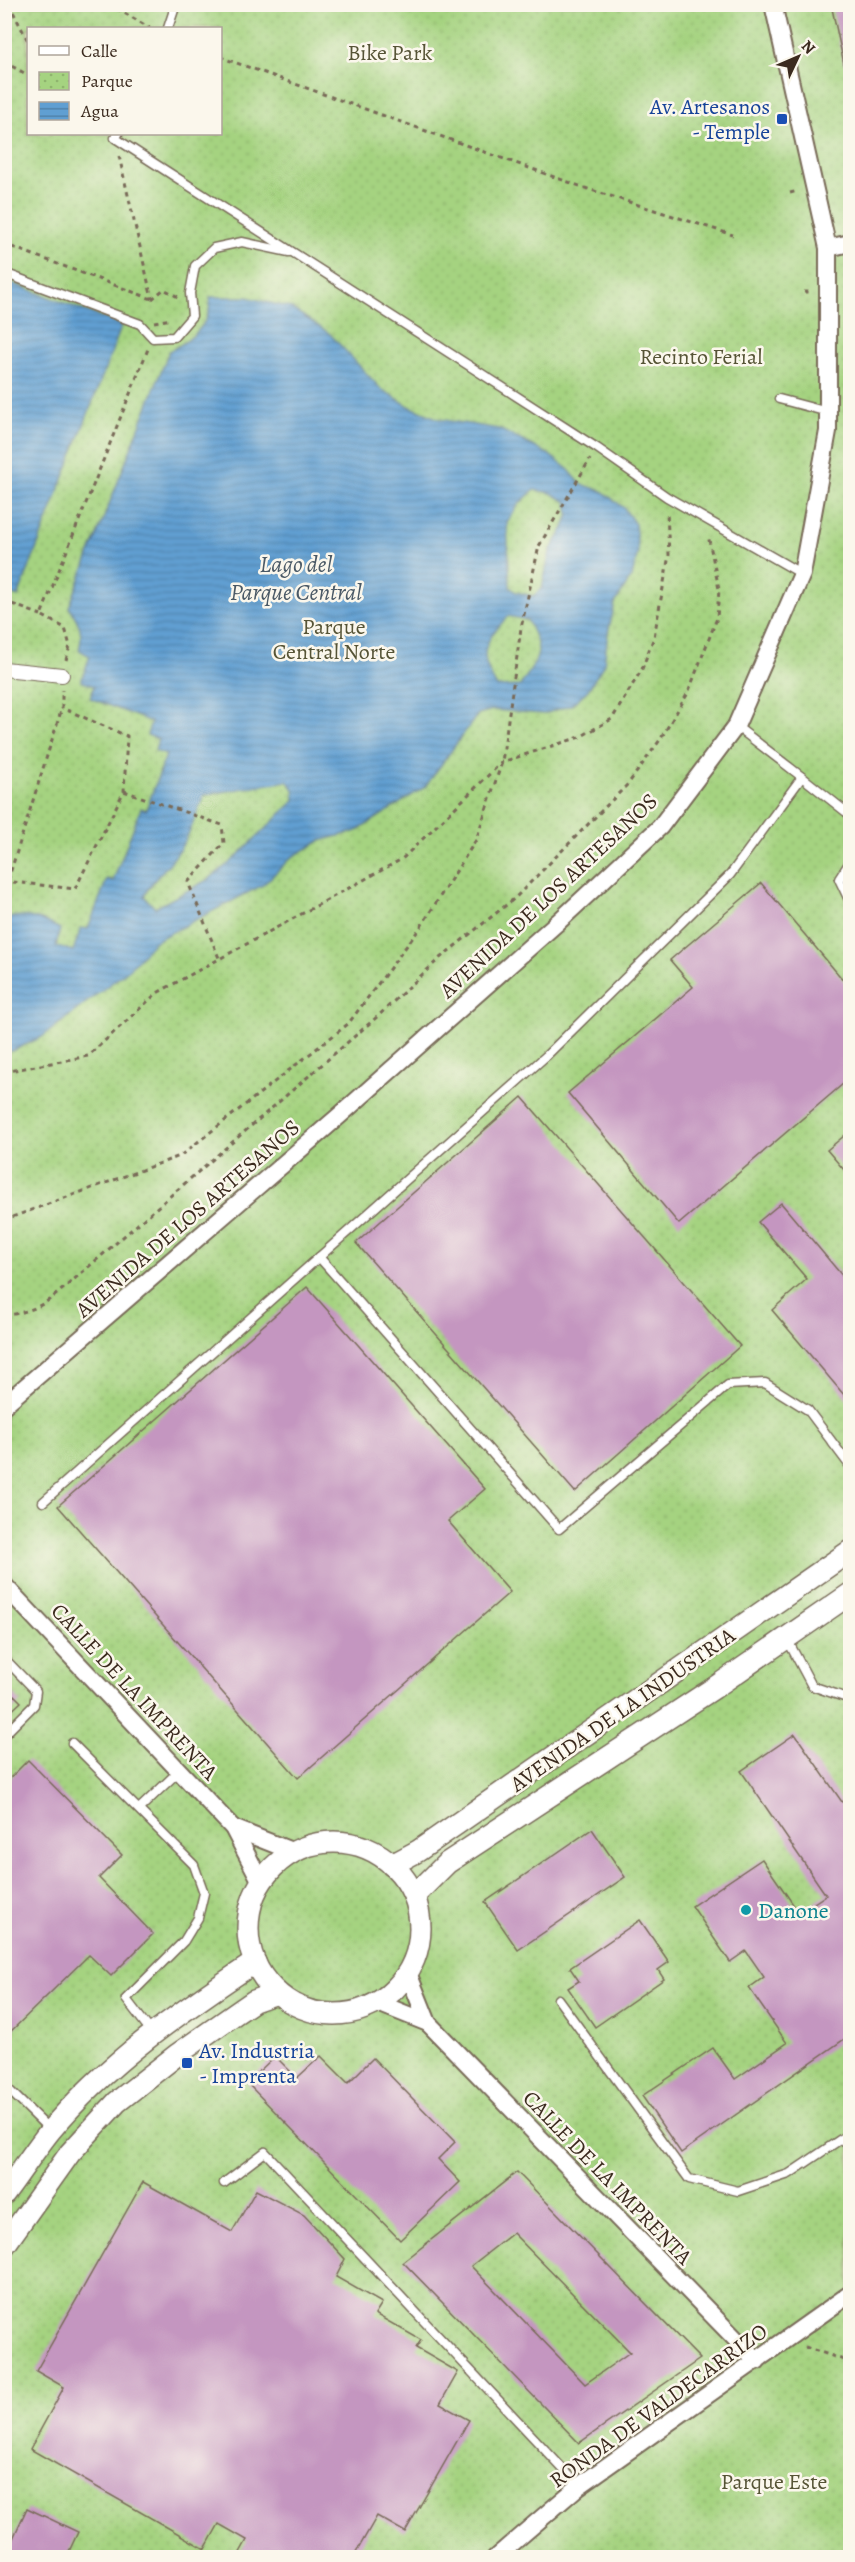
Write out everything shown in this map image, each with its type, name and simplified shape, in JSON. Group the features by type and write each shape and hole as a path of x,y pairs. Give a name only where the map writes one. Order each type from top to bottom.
{"street":[{"name":"AVENIDA DE LOS ARTESANOS","path":"4,1405 339,1116 558,922 660,827 736,726 802,574 828,431 829,412 828,249 773,4"},
{"path":"828,249 850,243"},
{"path":"4,669 62,675"},
{"name":"AVENIDA DE LA INDUSTRIA","path":"392,1865 428,1844 850,1551"},
{"name":"CALLE DE LA IMPRENTA","path":"4,1585 233,1828 261,1882"},
{"name":"AVENIDA DE LA INDUSTRIA","path":"414,1896 447,1863 850,1594"},
{"name":"CALLE DE LA IMPRENTA","path":"233,1828 294,1852"},
{"path":"319,1843 345,1843 370,1850 392,1865 405,1879 414,1896 420,1922 418,1948 408,1973 395,1990 378,2003 353,2013 326,2014 300,2007 277,1993 264,1979 255,1962 248,1935 250,1907 261,1882 276,1865 294,1852 319,1843"},
{"path":"4,2194 50,2130 100,2079 153,2034 255,1962"},
{"name":"CALLE DE LA IMPRENTA","path":"408,1973 428,2023 757,2361"},
{"path":"4,2246 70,2153 117,2102 178,2054 254,2001 277,1993"},
{"name":"CALLE DE LA IMPRENTA","path":"378,2003 428,2023"},
{"name":"RONDA DE VALDECARRIZO","path":"495,2558 579,2486 850,2294"}],"lane":[{"path":"168,27 176,4"},
{"path":"116,136 597,448 667,497 802,574"},
{"path":"4,273 140,324 153,338 174,337 192,316 190,293 195,266 214,248 242,242 294,253"},
{"path":"779,399 829,412"},
{"path":"736,726 850,815"},
{"path":"43,1502 546,1056 730,876 802,777"},
{"path":"850,862 839,879 850,902"},
{"path":"319,1257 559,1529 728,1385 765,1383 808,1410 850,1466"},
{"path":"787,1638 812,1686 850,1698"},
{"path":"4,1658 36,1691 34,1705 4,1735"},
{"path":"72,1743 194,1865 204,1893 198,1918 184,1941 126,1999 153,2034"},
{"path":"139,1809 179,1771"},
{"path":"558,1999 689,2179 738,2191 789,2174 850,2133"},
{"path":"4,2085 50,2130"},
{"path":"224,2183 265,2152 579,2486"}],"path":[{"path":"9,4 27,39"},
{"path":"110,4 148,27"},
{"path":"222,58 585,188 733,235"},
{"path":"4,62 27,74"},
{"path":"116,136 152,299"},
{"path":"4,244 152,299"},
{"path":"152,299 164,289 178,297 178,304"},
{"path":"140,324 169,320 174,316"},
{"path":"41,615 153,338"},
{"path":"4,1220 180,1156 348,1024 420,928 476,840 502,762 520,628 539,546 597,448"},
{"path":"4,1072 87,1056 157,993 402,859 502,762 580,736 612,719 642,669 654,637 669,555 667,497"},
{"path":"4,1316 28,1313 43,1305 71,1282 378,1016 440,958 514,898 628,784 655,748 688,693 717,618 718,589 705,519"},
{"path":"4,601 41,615 65,628 70,646 62,675 62,708 6,881 75,888 124,791 127,736 62,708"},
{"path":"124,791 222,825 224,843 188,882 219,958"},
{"path":"786,2341 850,2362"}],"green space":[{"path":"5,5 850,5 850,2557 5,2558"}],"water":[{"path":"4,280 122,325 18,597 4,592"},
{"name":"Lago del Parque Central","path":"210,297 247,297 291,308 329,333 381,389 409,406 439,419 499,429 548,454 568,469 581,484 602,491 624,508 635,524 638,552 632,576 615,603 604,664 588,690 571,705 544,714 493,710 478,714 425,787 357,831 320,841 292,857 263,885 155,941 127,971 42,1037 12,1051 5,1051 5,919 26,916 47,922 60,929 56,946 73,951 81,928 88,929 107,879 113,881 141,808 146,810 166,755 155,751 158,739 147,735 151,722 90,698 94,686 81,681 90,656 79,650 80,627 69,607 169,351 185,342 199,330 210,307","holes":["534,490 551,493 567,502 569,514 564,528 550,551 542,588 533,596 516,592 510,587 507,522 519,504","508,616 527,620 536,640 538,654 520,686 497,687 485,657 488,642","287,781 294,789 295,800 233,860 209,879 155,908 144,896 183,844 204,795"]}],"building":[{"path":"831,4 850,4 850,63 844,64"},
{"path":"761,883 850,988 850,1078 679,1224 568,1093 693,987 670,960"},
{"path":"522,1097 740,1346 575,1492 356,1243"},
{"path":"850,1131 850,1177 827,1150"},
{"path":"781,1203 850,1285 850,1402 772,1310 807,1279 758,1222"},
{"path":"307,1287 485,1489 448,1521 510,1592 298,1778 58,1506"},
{"path":"4,1685 21,1702 4,1718"},
{"name":"Danone","path":"795,1734 842,1802 850,1796 850,2035 681,2153 642,2096 713,2048 735,2079 787,2043 749,1988 764,1977 746,1951 730,1962 692,1906 762,1859 799,1913 826,1895 741,1771"},
{"path":"28,1760 122,1855 99,1878 153,1934 111,1976 89,1955 4,2038 4,1784"},
{"path":"592,1829 625,1877 518,1950 485,1902"},
{"path":"640,1920 669,1962 658,1970 664,1979 595,2027 568,1988 579,1981 570,1968"},
{"path":"275,2056 297,2078 321,2056 348,2083 373,2058 455,2142 438,2159 460,2182 400,2240 247,2083"},
{"path":"517,2172 700,2359 579,2443 403,2262","holes":["513,2233 630,2352 585,2384 471,2266"]},
{"path":"143,2182 232,2232 256,2190 304,2215 345,2259 336,2277 382,2303 375,2314 421,2340 416,2348 458,2372 440,2404 469,2420 405,2532 377,2516 353,2558 237,2558 247,2540 219,2524 205,2549 30,2449 64,2387 36,2371"},
{"path":"27,2508 78,2532 66,2558 4,2558"}],"place":[{"name":"Av. Artesanos - Temple","path":"782,119"},
{"name":"Danone","path":"746,1910"},
{"name":"Av. Industria - Imprenta","path":"187,2063"}],"park label":[{"name":"Bike Park","path":"390,52"},
{"name":"Recinto Ferial","path":"701,356"},
{"name":"Parque Central Norte","path":"334,638"},
{"name":"Parque Este","path":"774,2481"}]}
